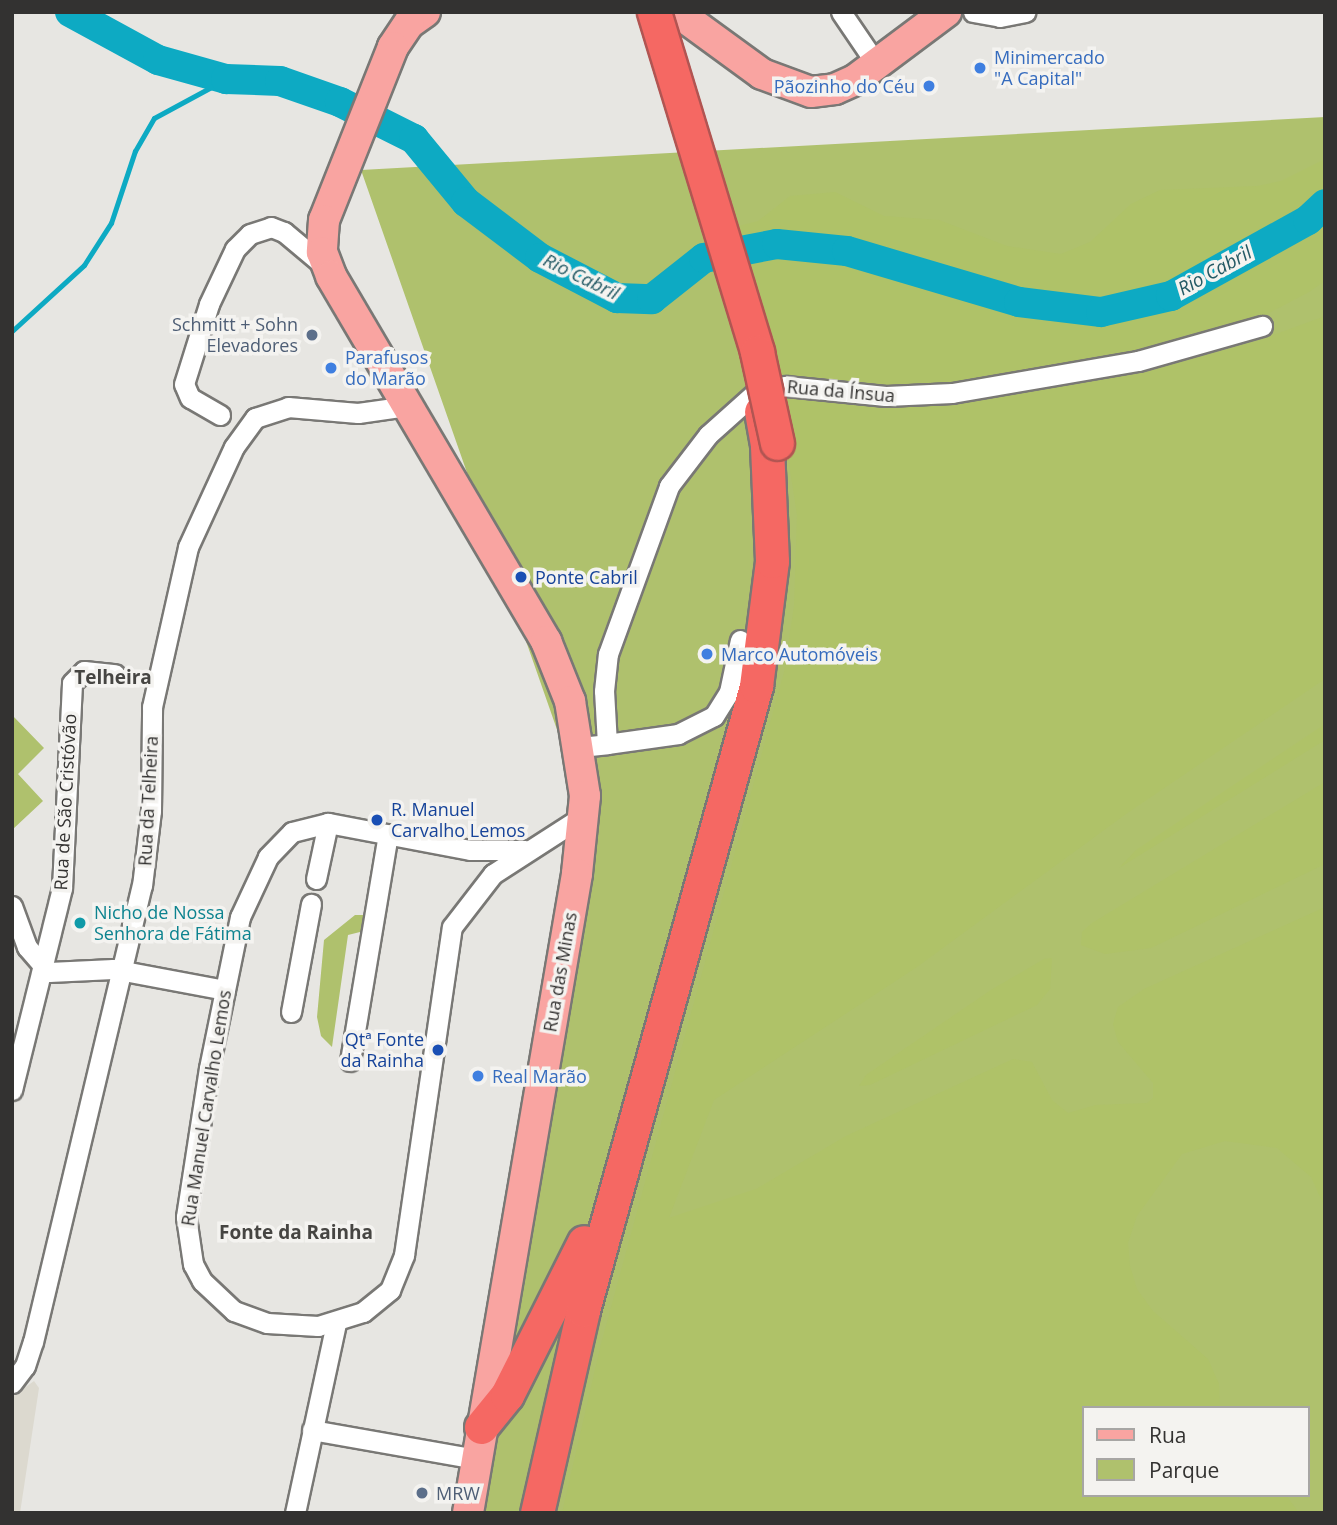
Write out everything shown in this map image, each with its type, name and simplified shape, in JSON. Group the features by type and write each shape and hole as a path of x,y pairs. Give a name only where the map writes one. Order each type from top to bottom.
{"highway":[{"path":"537,1513 583,1310 673,988 762,652 772,561 772,444 643,12"},
{"path":"551,1513 596,1312 772,672 784,560 772,444 753,339 654,12"},
{"path":"479,1443 508,1395 577,1260 673,988"}],"main road":[{"path":"327,268 321,236 327,213 393,47 404,28 425,12"},
{"path":"677,12 762,74 799,90 835,89 877,65 946,12"},
{"name":"Rua das Minas","path":"327,268 546,640 593,746 586,814 468,1513"}],"street":[{"path":"841,12 877,65"},
{"path":"973,12 994,17 1026,12"},
{"path":"220,415 190,398 184,384 209,304 236,250 255,230 276,228 327,268"},
{"name":"Rua da Ínsua","path":"593,746 608,654 660,505 695,450 755,393 786,386 878,396 952,393 1138,361 1262,326"},
{"name":"Rua da Telheira","path":"12,1384 25,1366 33,1342 124,970 147,845 152,707 160,656 188,547 230,454 249,423 274,410 358,413 407,407"},
{"path":"593,746 678,734 714,716 729,692 740,640"},
{"name":"Rua de São Cristóvão","path":"12,1090 45,969 64,878 72,683 84,671 115,674"},
{"name":"Rua Manuel Carvalho Lemos","path":"525,850 485,852 328,822 292,832 265,863 244,905 225,990 186,1217 193,1264 218,1298 251,1319 298,1328 336,1323 379,1302 400,1274 452,927 486,880 525,850 586,814"},
{"path":"316,879 328,822"},
{"path":"349,1061 388,834"},
{"path":"290,1012 311,904"},
{"path":"12,905 26,947 45,969 64,973 124,970 225,990"},
{"path":"295,1513 336,1323"},
{"path":"312,1430 479,1443"}],"shaded area":[{"path":"34,1381 39,1388 20,1513 12,1513 12,1397"}],"green space":[{"path":"1325,117 1325,1513 480,1513 596,841 361,170"},
{"path":"1325,159 1325,281 1309,292 1256,320 1185,343 958,385 906,390 773,378 730,228 758,221 790,196 835,192 884,216 939,220 1007,246 1061,254 1090,242 1131,204 1160,190 1257,186 1281,181"},
{"path":"1325,316 1325,679 1126,814 917,967 714,1100 669,1218 756,1189 846,1136 1013,1059 1032,1062 1052,1100 1068,1113 1096,1105 1147,1103 1153,1098 1153,1083 1118,1042 1113,1024 1118,1007 1144,989 1325,907 1325,1208 1311,1177 1277,1148 1225,1141 1182,1154 1137,1216 1128,1243 1130,1266 1137,1289 1153,1311 1208,1359 1219,1384 1220,1406 1082,1406 1082,1497 1287,1497 1299,1513 562,1513 601,1344 784,672 794,606 797,515 779,398 958,400 1005,395 1137,374 1254,342"},
{"path":"12,715 44,748 18,774 43,801 12,830"},
{"path":"1325,724 1325,740 1119,868 1136,850"},
{"path":"1325,782 1325,864 1151,948 1105,954 1081,945 1082,932 1092,923"},
{"path":"355,915 363,915 364,931 348,935 332,1047 321,1036 317,1017 324,940"},
{"path":"1052,958 1050,989 1037,1005 870,1085 859,1086 866,1075 991,990 1044,959"}],"waterway":[{"name":"Rio Cabril","path":"70,12 158,60 226,79 280,81 340,102 414,139 466,202 540,258 617,298 652,299 704,258 777,244 847,251 1019,302 1101,312 1171,296 1308,220 1325,204"},
{"path":"12,331 84,265 111,223 135,151 154,118 226,79"}],"place":[{"name":"Minimercado \"A Capital\"","path":"980,68"},
{"name":"Pãozinho do Céu","path":"929,86"},
{"name":"Schmitt + Sohn Elevadores","path":"312,335"},
{"name":"Parafusos do Marão","path":"331,368"},
{"name":"Ponte Cabril","path":"521,577"},
{"name":"Marco Automóveis","path":"707,654"},
{"name":"R. Manuel Carvalho Lemos","path":"377,820"},
{"name":"Nicho de Nossa Senhora de Fátima","path":"80,923"},
{"name":"Qtª Fonte da Rainha","path":"438,1050"},
{"name":"Real Marão","path":"478,1076"},
{"name":"MRW","path":"422,1493"}],"district":[{"name":"Telheira","path":"113,678"},
{"name":"Fonte da Rainha","path":"296,1233"}]}
